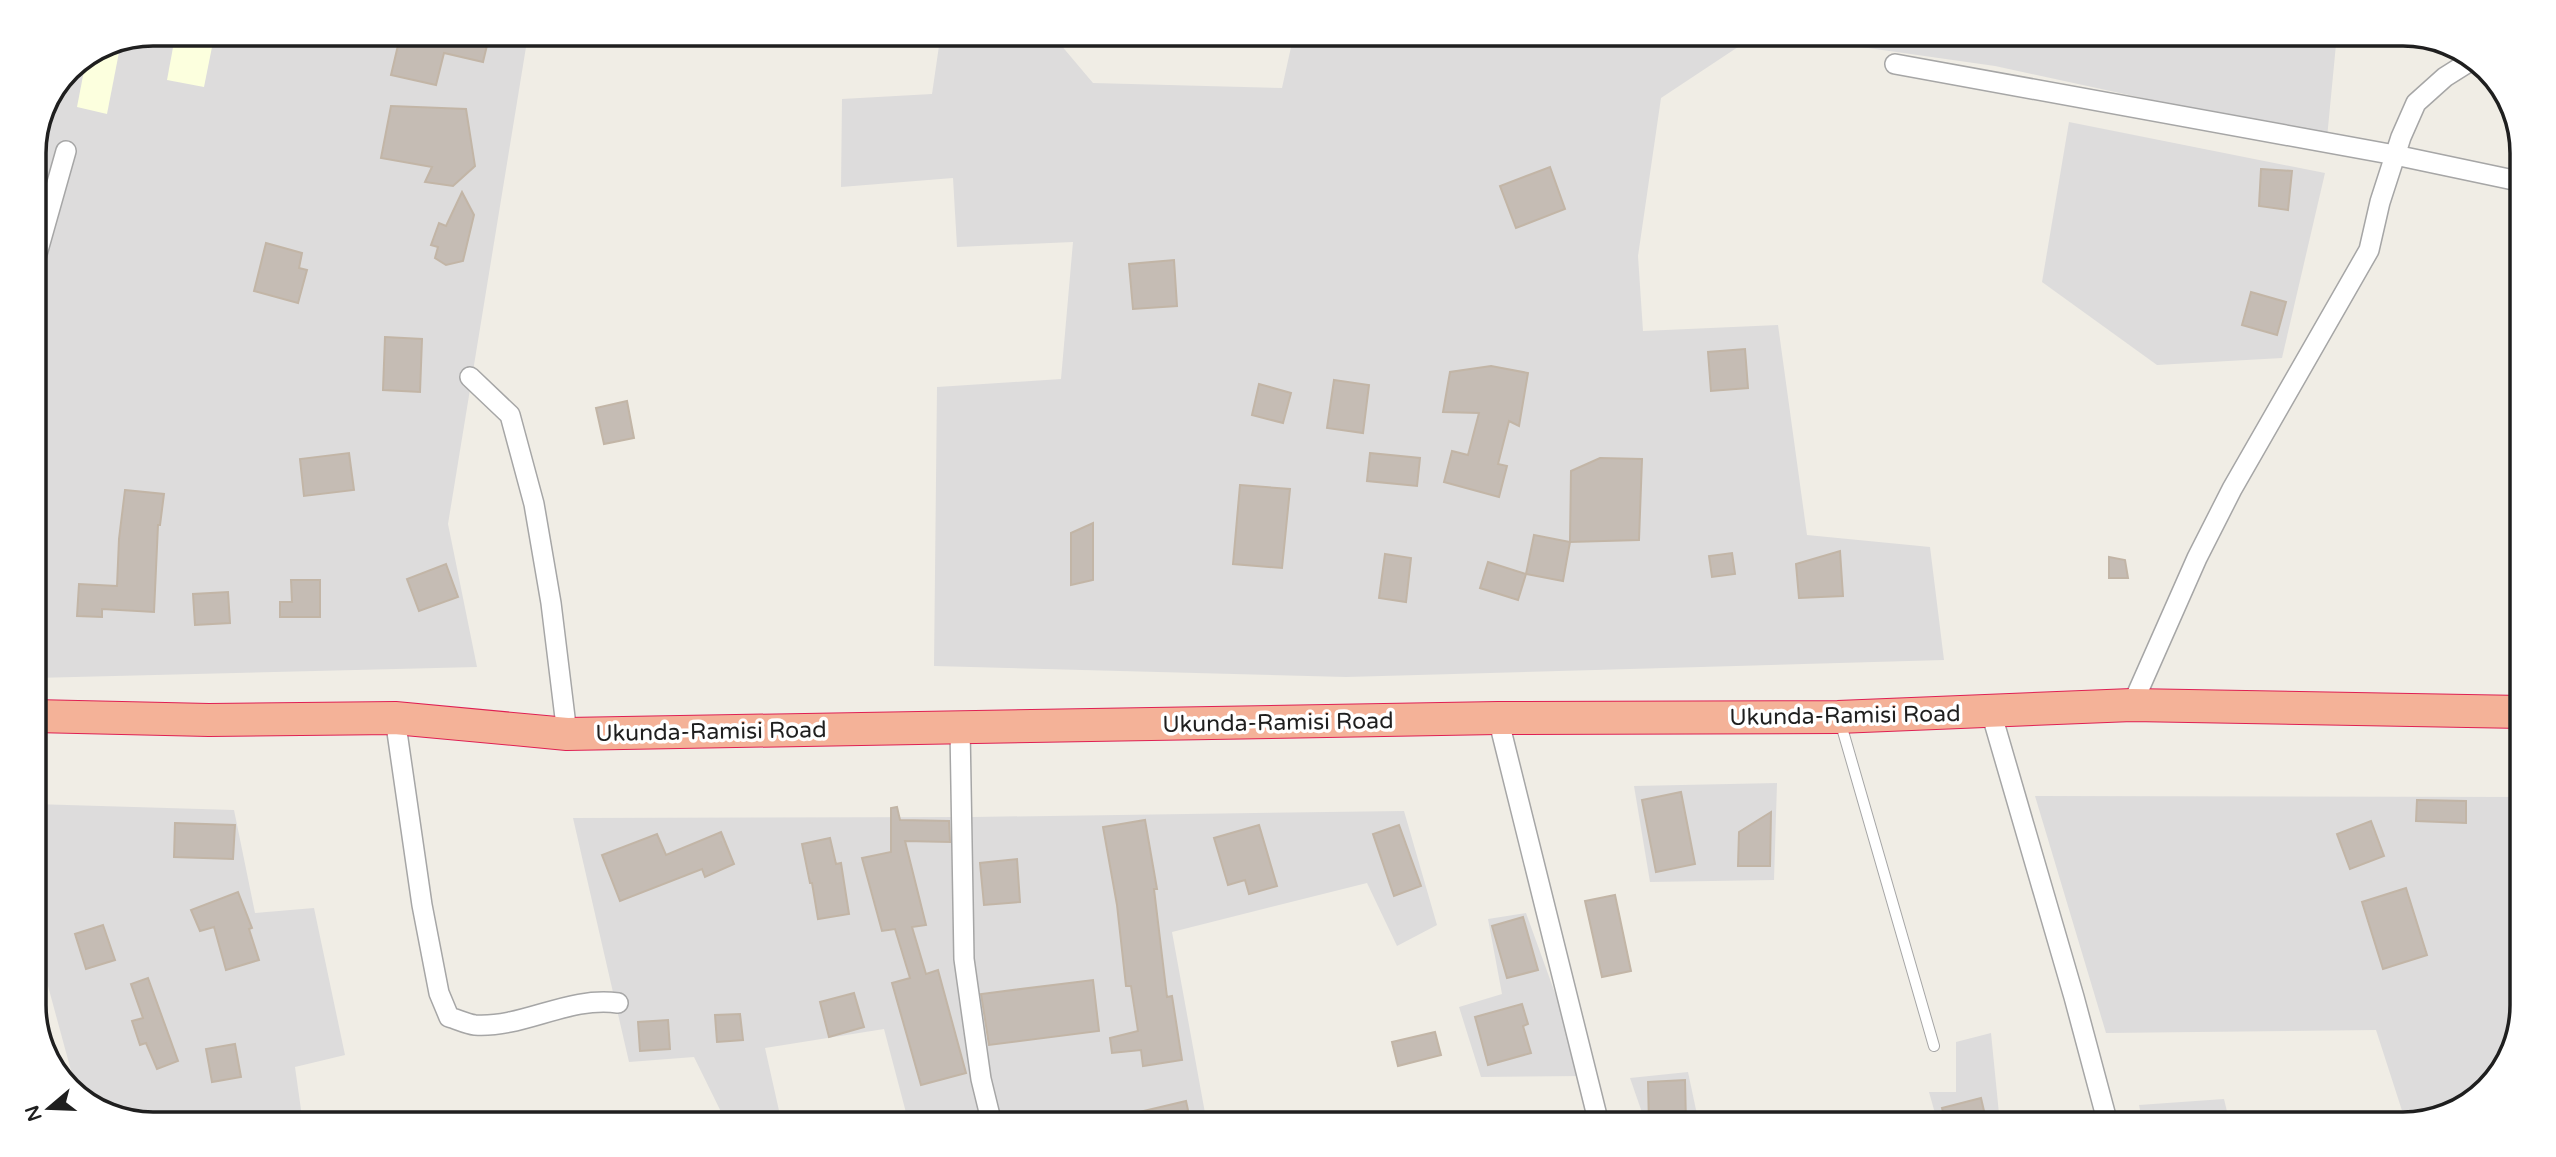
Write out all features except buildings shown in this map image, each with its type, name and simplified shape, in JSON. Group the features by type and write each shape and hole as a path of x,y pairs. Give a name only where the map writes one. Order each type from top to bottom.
{"highway":[{"name":"Ukunda-Ramisi Road","path":"46,716 209,720 395,718 567,734 1498,718 1838,717 2132,705 2510,712"}],"street":[{"path":"1895,64 2395,155 2510,179"},
{"path":"2132,705 2197,558 2227,498 2369,250 2395,155 2416,103 2445,77 2464,65"},
{"path":"46,222 66,151"},
{"path":"470,377 509,415 534,504 551,603 567,734"},
{"path":"1991,712 2105,1112"},
{"path":"395,718 422,905 439,993 449,1017 472,1025 507,1023 600,1001 618,1003"},
{"path":"1498,718 1596,1112"},
{"path":"960,728 964,959 981,1079 989,1112"}],"lane":[{"path":"1838,717 1934,1046"}],"shaded area":[{"path":"152,46 526,46 448,524 477,667 46,678 46,145 49,125 63,93 93,63 131,48"},
{"path":"173,46 212,46 204,87 167,80"},
{"path":"939,46 1062,46 1093,83 1282,88 1291,46 1739,46 1661,98 1638,256 1643,331 1778,325 1807,535 1930,547 1944,660 1346,677 934,666 937,387 1061,379 1073,242 957,247 953,178 841,187 842,99 932,94"},
{"path":"1854,46 2336,46 2327,138 1995,66"},
{"path":"119,52 107,114 77,107 84,71 93,63"},
{"path":"2069,122 2325,173 2282,358 2157,365 2042,282"},
{"path":"1777,783 1774,880 1650,882 1634,786"},
{"path":"2035,796 2510,797 2508,1026 2496,1058 2484,1075 2463,1094 2438,1106 2402,1112 2376,1030 2106,1033"},
{"path":"46,804 234,810 255,913 314,908 345,1055 295,1067 301,1112 152,1112 131,1109 111,1103 87,1089 84,1086 84,1073 72,1073 46,973"},
{"path":"1404,811 1437,925 1397,946 1367,883 1172,932 1205,1112 906,1112 884,1029 765,1048 779,1112 721,1112 694,1057 629,1062 573,818 973,817"},
{"path":"1526,913 1585,1076 1481,1077 1459,1007 1502,994 1488,919"},
{"path":"1991,1033 1999,1112 1935,1112 1929,1092 1956,1092 1956,1042"},
{"path":"1688,1072 1696,1112 1642,1112 1630,1078"},
{"path":"2224,1099 2227,1112 2140,1112 2139,1105"}]}
